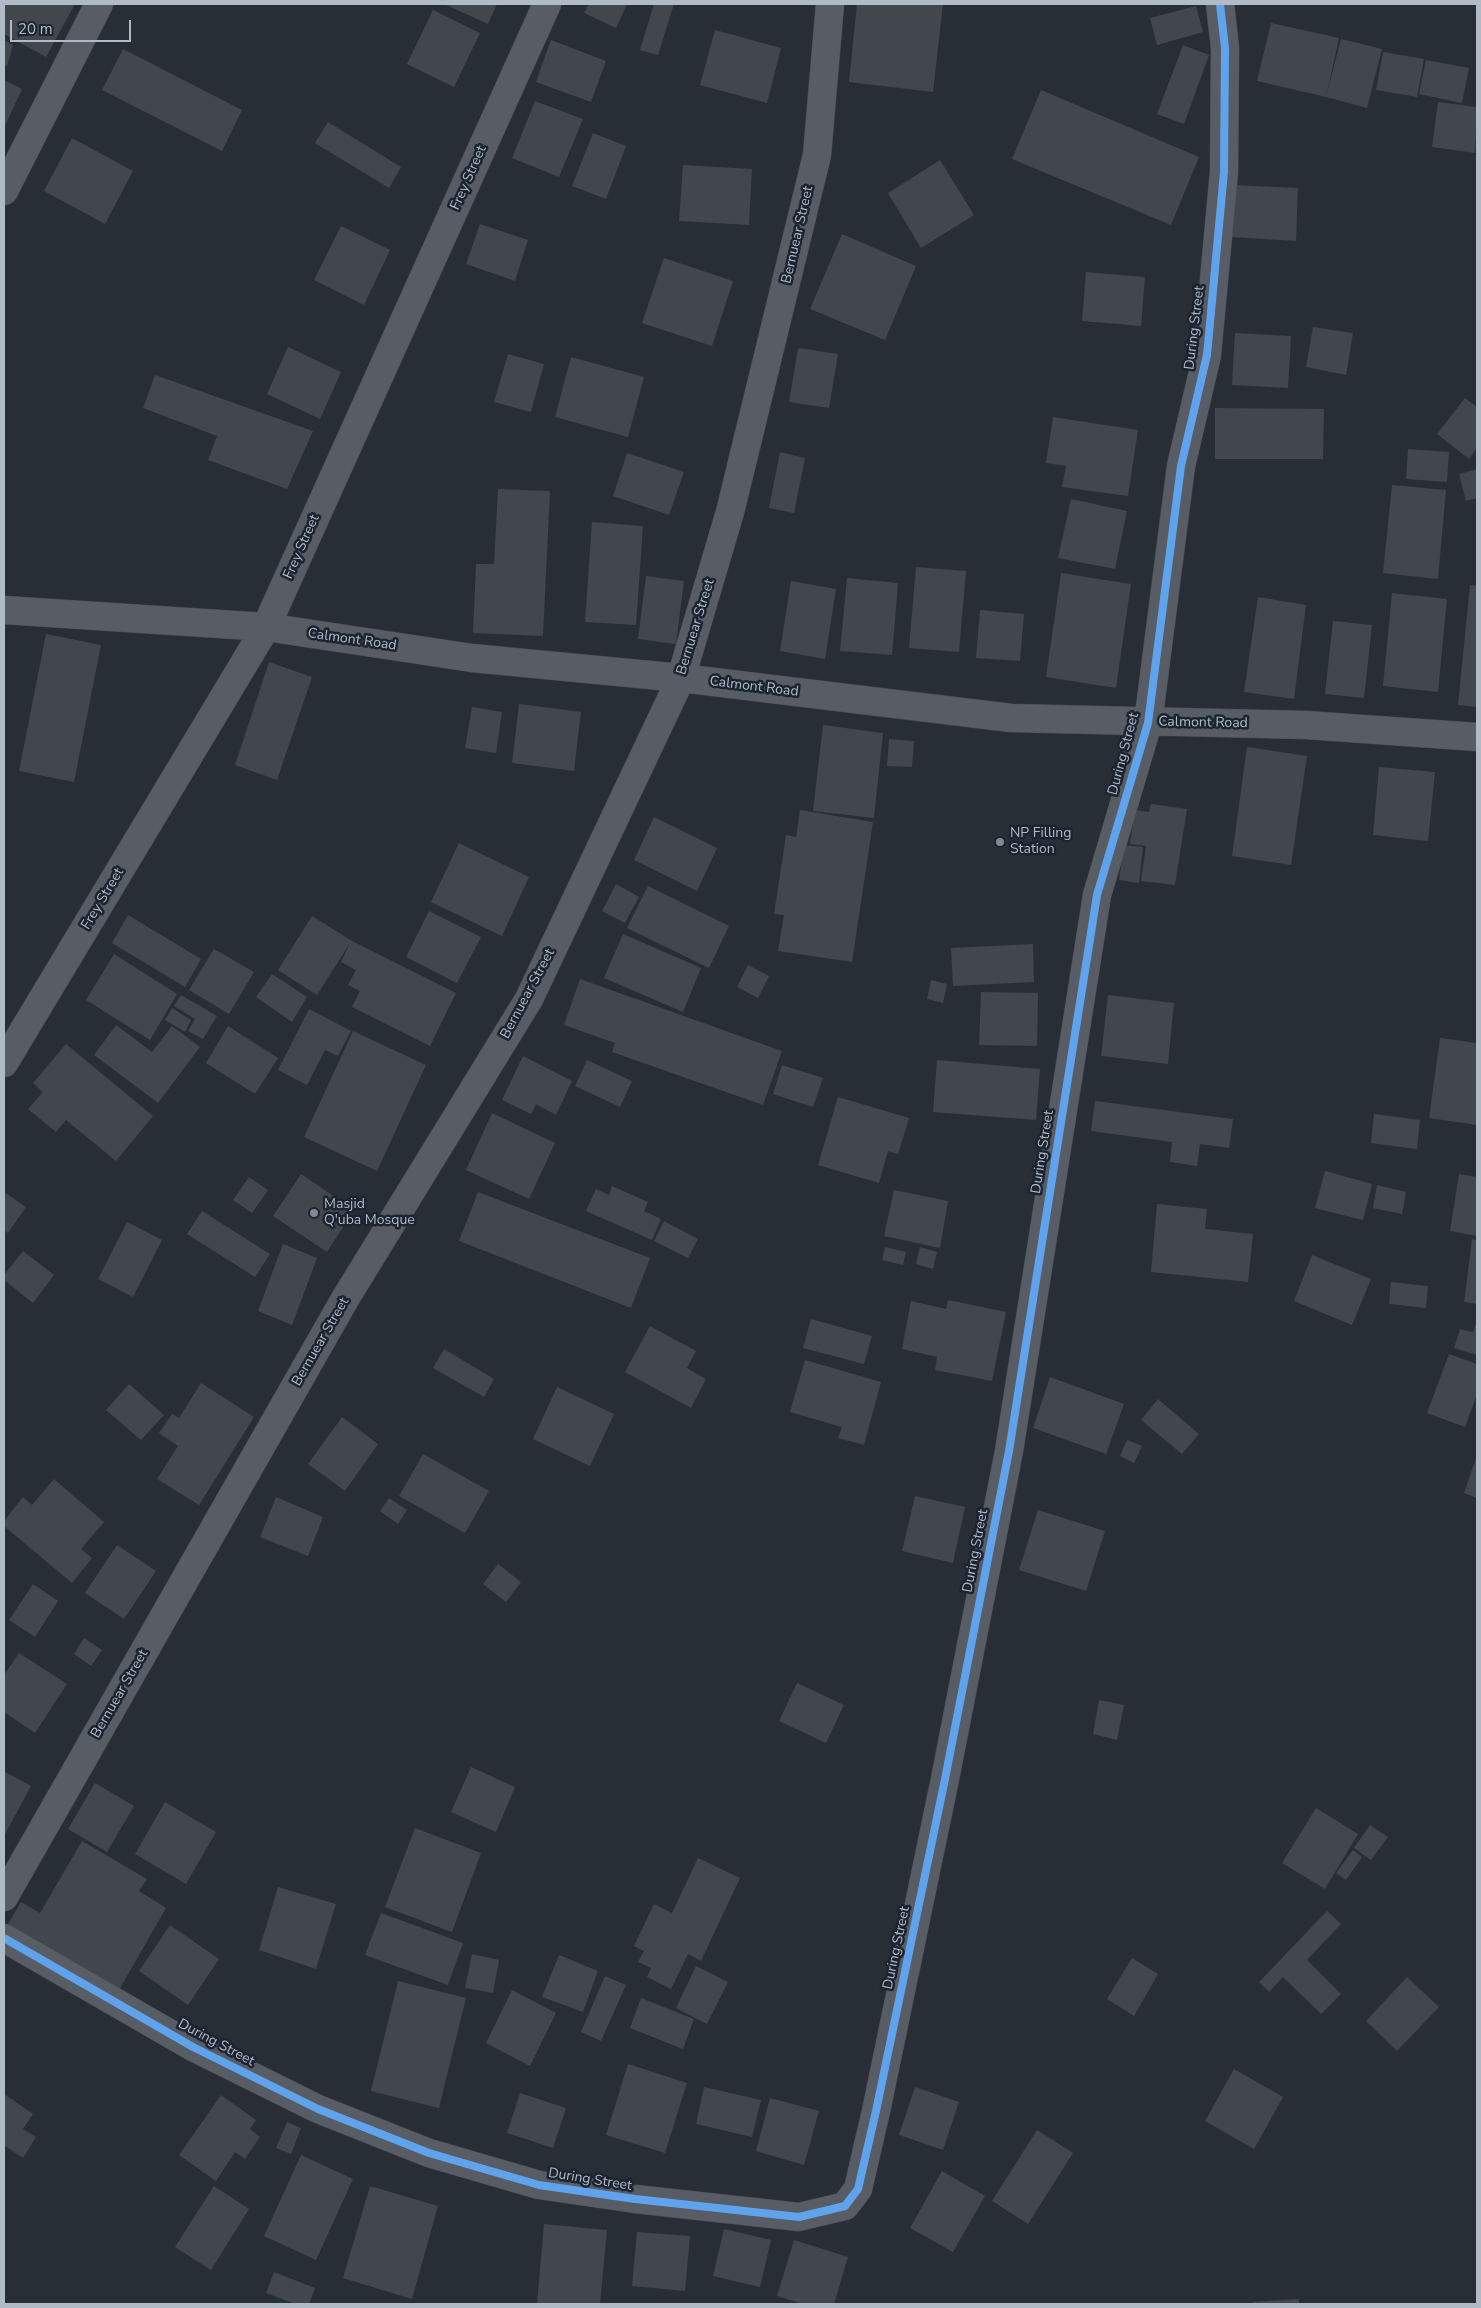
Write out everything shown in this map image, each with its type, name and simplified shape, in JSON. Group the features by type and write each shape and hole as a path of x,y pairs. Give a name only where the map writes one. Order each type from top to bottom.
{"street":[{"path":"4,191 99,4"},
{"name":"Frey Street","path":"4,1063 266,627 547,4"},
{"name":"Bernuear Street","path":"4,1894 345,1299 529,999 681,678 730,512 817,154 830,4"},
{"name":"During Street","path":"4,1938 193,2047 318,2109 429,2153 539,2185 636,2200 799,2217 845,2206 858,2189 945,1779 1007,1461 1097,895 1148,723 1181,466 1207,355 1224,172 1225,48 1220,4"},
{"name":"Calmont Road","path":"4,610 266,627 472,658 681,678 1011,718 1148,723 1306,725 1477,737"}],"building":[{"path":"4,4 75,4 46,57 4,34"},
{"path":"444,4 497,4 488,24"},
{"path":"589,4 627,4 616,28 584,13"},
{"path":"654,4 674,4 658,55 640,50"},
{"path":"857,4 943,4 933,92 849,82"},
{"path":"1196,6 1203,32 1157,45 1150,18"},
{"path":"433,10 480,33 454,87 407,64"},
{"path":"1271,23 1339,38 1326,97 1257,81"},
{"path":"715,30 781,48 767,103 700,85"},
{"path":"1341,39 1382,49 1367,108 1326,97"},
{"path":"4,40 13,45 7,66 4,65"},
{"path":"551,40 606,61 591,102 536,82"},
{"path":"1183,45 1209,55 1184,124 1157,114"},
{"path":"123,49 242,110 222,151 102,90"},
{"path":"1383,52 1424,59 1417,97 1376,90"},
{"path":"1426,60 1469,68 1462,103 1419,94"},
{"path":"4,80 22,89 4,128"},
{"path":"1041,90 1199,157 1171,225 1012,159"},
{"path":"535,101 583,119 559,177 512,158"},
{"path":"1438,102 1477,107 1475,153 1432,147"},
{"path":"328,122 401,167 389,188 315,143"},
{"path":"593,133 626,146 606,199 572,186"},
{"path":"72,138 133,171 105,224 44,191"},
{"path":"940,160 974,215 921,248 888,193"},
{"path":"683,165 752,169 749,225 679,221"},
{"path":"1233,185 1298,188 1296,241 1231,237"},
{"path":"480,224 528,240 515,281 466,264"},
{"path":"341,226 390,250 364,305 314,280"},
{"path":"842,234 916,266 885,340 810,309"},
{"path":"664,258 733,281 712,346 642,323"},
{"path":"1086,272 1145,277 1141,326 1082,321"},
{"path":"1313,327 1353,333 1346,375 1306,367"},
{"path":"1235,333 1291,336 1288,388 1232,385"},
{"path":"288,347 341,372 320,419 267,394"},
{"path":"798,348 838,354 829,408 789,402"},
{"path":"508,354 544,364 531,412 494,402"},
{"path":"571,357 644,377 628,437 555,417"},
{"path":"155,375 313,431 287,489 208,460 217,436 143,408"},
{"path":"1465,398 1477,407 1477,448 1469,459 1437,434"},
{"path":"1215,408 1324,409 1323,459 1215,459"},
{"path":"1053,417 1138,430 1128,496 1062,487 1066,466 1046,463"},
{"path":"1408,449 1449,452 1447,482 1406,479"},
{"path":"780,452 805,458 794,513 769,508"},
{"path":"627,453 684,472 669,515 613,496"},
{"path":"1477,469 1477,498 1466,501 1459,474"},
{"path":"1392,485 1446,490 1438,579 1383,573"},
{"path":"498,489 550,491 543,636 473,633 476,564 494,564"},
{"path":"1071,499 1127,511 1115,569 1058,558"},
{"path":"592,522 643,526 636,625 585,622"},
{"path":"916,567 966,571 959,652 909,648"},
{"path":"1061,573 1131,584 1116,688 1046,677"},
{"path":"646,576 684,581 676,644 638,639"},
{"path":"847,578 898,583 892,655 840,651"},
{"path":"791,581 836,589 825,659 780,651"},
{"path":"1470,585 1477,586 1477,707 1458,705"},
{"path":"1392,593 1447,599 1438,692 1383,686"},
{"path":"1258,597 1306,605 1294,699 1244,692"},
{"path":"980,610 1024,614 1020,661 976,658"},
{"path":"1333,621 1372,625 1364,698 1325,694"},
{"path":"46,634 101,645 74,782 19,771"},
{"path":"269,662 312,677 277,780 235,765"},
{"path":"519,704 581,712 574,771 512,763"},
{"path":"472,707 502,712 496,753 465,748"},
{"path":"823,725 883,733 874,818 813,811"},
{"path":"889,739 914,741 912,767 887,766"},
{"path":"1247,747 1307,756 1291,865 1232,856"},
{"path":"1379,767 1435,772 1428,841 1373,835"},
{"path":"1151,804 1187,809 1175,885 1141,881 1146,846 1130,844 1135,810 1149,812"},
{"path":"800,810 873,822 852,962 778,951 784,915 774,914 786,835 796,837"},
{"path":"654,817 717,848 697,891 634,860"},
{"path":"459,843 529,877 502,936 431,902"},
{"path":"1124,845 1143,847 1139,883 1119,880"},
{"path":"616,884 639,897 625,923 602,911"},
{"path":"648,886 729,926 709,968 627,928"},
{"path":"429,911 481,937 457,983 406,957"},
{"path":"128,915 201,959 185,987 112,943"},
{"path":"312,916 352,941 456,993 430,1046 352,1007 360,991 348,985 356,970 341,962 350,943 317,995 278,970"},
{"path":"623,934 701,968 683,1012 604,978"},
{"path":"1033,944 1034,982 953,986 951,948"},
{"path":"214,949 254,972 229,1014 189,990"},
{"path":"114,954 177,994 150,1040 86,1000"},
{"path":"748,965 769,976 758,998 737,987"},
{"path":"272,974 307,997 292,1022 256,997"},
{"path":"580,979 782,1051 763,1105 612,1052 615,1043 564,1025"},
{"path":"931,980 947,984 943,1003 927,999"},
{"path":"981,992 1038,993 1037,1046 979,1045"},
{"path":"181,995 217,1016 203,1039 188,1031 195,1019 174,1006"},
{"path":"1108,995 1174,1003 1168,1064 1101,1056"},
{"path":"172,1008 191,1020 185,1032 165,1020"},
{"path":"309,1009 351,1031 338,1056 325,1050 307,1085 278,1070"},
{"path":"116,1025 152,1052 172,1026 200,1047 158,1103 94,1055"},
{"path":"228,1026 278,1058 255,1094 206,1063"},
{"path":"353,1031 426,1065 377,1171 304,1137"},
{"path":"1440,1038 1477,1043 1477,1125 1429,1118"},
{"path":"66,1044 153,1116 116,1161 66,1120 56,1132 28,1109 43,1092 33,1083"},
{"path":"523,1056 572,1081 556,1115 536,1104 531,1114 502,1100"},
{"path":"587,1060 632,1081 620,1107 575,1086"},
{"path":"937,1060 1040,1069 1036,1120 933,1112"},
{"path":"782,1065 823,1078 813,1107 773,1094"},
{"path":"838,1097 909,1118 898,1154 888,1151 879,1183 818,1165"},
{"path":"1095,1101 1233,1119 1229,1148 1200,1144 1197,1166 1170,1162 1172,1142 1091,1131"},
{"path":"492,1113 555,1143 529,1199 466,1170"},
{"path":"1374,1114 1420,1120 1417,1149 1371,1143"},
{"path":"1325,1171 1372,1184 1363,1220 1315,1208"},
{"name":"Masjid Q'uba Mosque","path":"301,1174 354,1210 327,1252 273,1216"},
{"path":"1459,1174 1477,1177 1477,1236 1450,1231"},
{"path":"249,1177 268,1190 252,1213 233,1200"},
{"path":"1377,1185 1406,1192 1402,1214 1373,1208"},
{"path":"612,1186 648,1202 644,1211 661,1219 652,1240 586,1211 596,1189 609,1195"},
{"path":"894,1190 948,1201 940,1248 884,1236"},
{"path":"4,1192 26,1207 8,1233 4,1230"},
{"path":"478,1192 650,1258 631,1308 459,1241"},
{"path":"1157,1204 1207,1209 1205,1229 1253,1234 1248,1282 1151,1272"},
{"path":"202,1211 270,1254 255,1277 187,1234"},
{"path":"664,1221 698,1239 688,1258 654,1241"},
{"path":"127,1222 162,1240 133,1297 98,1279"},
{"path":"1472,1239 1477,1240 1477,1304 1464,1302"},
{"path":"283,1244 317,1258 292,1325 258,1311"},
{"path":"885,1247 906,1252 903,1265 882,1260"},
{"path":"920,1247 937,1252 933,1269 916,1264"},
{"path":"23,1251 54,1275 33,1303 4,1280 4,1275"},
{"path":"1312,1255 1371,1279 1352,1325 1294,1301"},
{"path":"1391,1282 1428,1286 1426,1308 1389,1304"},
{"path":"948,1300 1006,1312 992,1381 935,1370 937,1357 902,1349 911,1301 946,1309"},
{"path":"811,1319 872,1336 864,1364 803,1348"},
{"path":"1477,1320 1477,1355 1454,1348 1460,1329 1473,1332"},
{"path":"650,1326 696,1351 687,1368 706,1379 691,1408 625,1372"},
{"path":"444,1349 494,1379 484,1397 433,1368"},
{"path":"1449,1354 1477,1364 1477,1394 1465,1427 1427,1413"},
{"path":"805,1360 881,1382 864,1445 838,1438 842,1427 790,1412"},
{"path":"1050,1377 1124,1404 1106,1454 1033,1428"},
{"path":"201,1383 254,1417 199,1505 157,1479 178,1446 159,1433 172,1414 179,1418"},
{"path":"129,1384 164,1415 141,1440 106,1410"},
{"path":"557,1387 614,1414 590,1466 533,1439"},
{"path":"1158,1399 1199,1434 1182,1454 1141,1420"},
{"path":"342,1417 378,1444 345,1491 308,1464"},
{"path":"1127,1440 1142,1446 1134,1463 1120,1456"},
{"path":"423,1454 489,1491 465,1533 399,1496"},
{"path":"1477,1455 1477,1498 1464,1493"},
{"path":"54,1479 104,1522 81,1549 92,1558 72,1583 4,1526 4,1521 23,1497 32,1505"},
{"path":"915,1496 965,1507 953,1563 902,1551"},
{"path":"276,1497 323,1517 308,1556 260,1537"},
{"path":"389,1498 407,1510 398,1524 380,1511"},
{"path":"1038,1510 1105,1531 1086,1591 1019,1570"},
{"path":"117,1545 156,1571 124,1619 85,1593"},
{"path":"498,1564 521,1582 506,1602 483,1584"},
{"path":"33,1584 58,1601 35,1637 9,1620"},
{"path":"84,1638 102,1650 91,1666 74,1654"},
{"path":"19,1653 67,1684 35,1733 4,1712 4,1675"},
{"path":"797,1683 844,1705 826,1743 779,1721"},
{"path":"1099,1700 1124,1705 1117,1740 1093,1734"},
{"path":"471,1767 515,1787 496,1832 451,1812"},
{"path":"4,1771 31,1786 4,1836"},
{"path":"95,1783 134,1806 107,1852 68,1829"},
{"path":"165,1802 216,1832 186,1884 135,1854"},
{"path":"1316,1808 1358,1834 1325,1889 1282,1863"},
{"path":"1370,1825 1388,1837 1371,1860 1354,1848"},
{"path":"415,1828 481,1853 452,1932 385,1907"},
{"path":"82,1841 147,1879 139,1891 166,1908 119,1990 8,1924 21,1902 40,1913"},
{"path":"1353,1850 1362,1857 1346,1880 1336,1873"},
{"path":"698,1858 740,1878 701,1961 688,1954 671,1989 647,1977 651,1968 638,1962 644,1951 634,1946 654,1904 672,1913"},
{"path":"278,1887 336,1904 316,1969 259,1950"},
{"path":"1327,1911 1341,1924 1307,1960 1341,1994 1321,2014 1283,1977 1269,1992 1259,1982"},
{"path":"381,1913 463,1943 448,1985 365,1955"},
{"path":"170,1925 219,1959 188,2005 139,1971"},
{"path":"472,1954 499,1960 493,1993 465,1988"},
{"path":"559,1955 598,1971 583,2012 542,1997"},
{"path":"1132,1958 1158,1974 1134,2016 1107,1999"},
{"path":"696,1966 728,1982 707,2024 676,2008"},
{"path":"605,1976 626,1985 601,2041 581,2032"},
{"path":"1407,1977 1439,2007 1397,2051 1366,2021"},
{"path":"398,1981 466,1998 439,2108 371,2091"},
{"path":"512,1990 556,2013 530,2066 486,2043"},
{"path":"641,1998 694,2019 683,2049 630,2028"},
{"path":"628,2064 687,2083 665,2153 606,2135"},
{"path":"1234,2069 1283,2097 1254,2149 1205,2121"},
{"path":"704,2087 761,2100 752,2137 696,2124"},
{"path":"915,2087 959,2102 943,2150 899,2135"},
{"path":"520,2093 566,2108 553,2148 507,2133"},
{"path":"4,2094 33,2114 23,2129 36,2137 23,2158 4,2145"},
{"path":"221,2095 256,2120 250,2129 260,2137 245,2159 235,2152 216,2181 179,2155"},
{"path":"770,2098 819,2111 804,2165 756,2151"},
{"path":"287,2122 301,2128 291,2154 276,2148"},
{"path":"1037,2130 1073,2153 1028,2224 992,2201"},
{"path":"301,2155 353,2179 316,2260 264,2236"},
{"path":"942,2171 985,2196 953,2252 910,2228"},
{"path":"214,2186 249,2209 211,2270 175,2247"},
{"path":"370,2186 438,2206 412,2299 343,2278"},
{"path":"544,2224 607,2230 600,2304 537,2304"},
{"path":"724,2229 771,2240 760,2287 713,2276"},
{"path":"637,2232 690,2236 685,2291 632,2286"},
{"path":"794,2240 848,2257 834,2304 803,2304 777,2296"},
{"path":"274,2272 315,2288 309,2304 295,2304 266,2293"},
{"path":"1299,2299 1299,2304 1253,2304 1253,2302"}],"cycle path":[{"path":"4,1938 193,2047 318,2109 429,2153 539,2185 635,2199 799,2217 845,2206 858,2189 945,1779 1009,1451 1097,895 1148,723 1181,466 1207,355 1224,172 1225,48 1220,4"}],"place":[{"name":"NP Filling Station","path":"1000,842"},
{"name":"Masjid Q'uba Mosque","path":"314,1213"}]}
